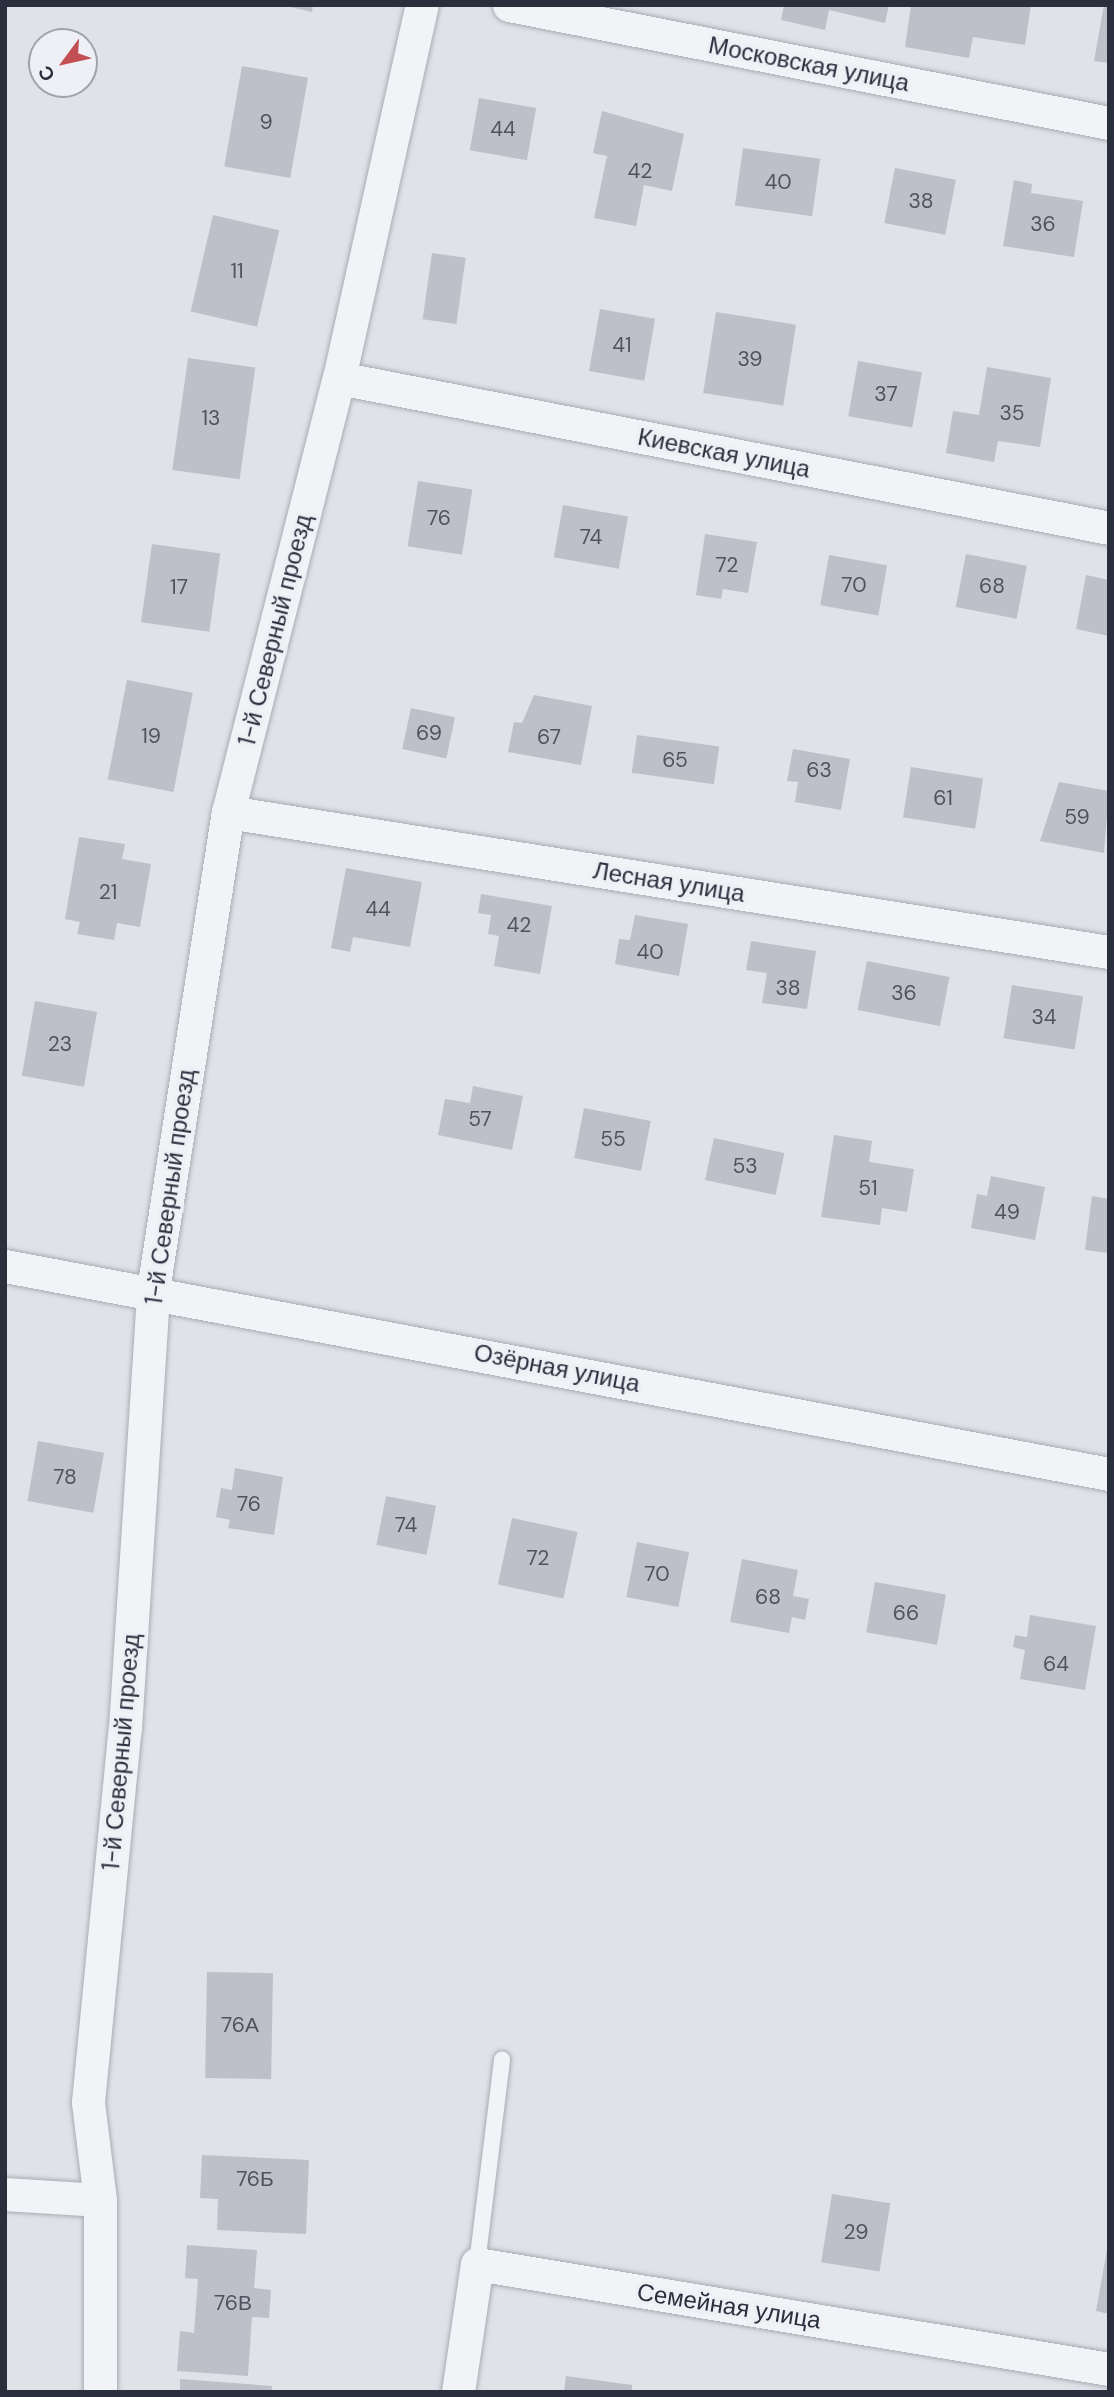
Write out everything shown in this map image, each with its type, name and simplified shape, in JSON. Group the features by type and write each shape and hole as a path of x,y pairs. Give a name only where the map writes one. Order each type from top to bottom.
{"street":[{"name":"1-й Северный проезд","path":"100,2392 100,2200 88,2102 125,1728 153,1290 228,812 339,378 422,5"},
{"name":"Московская улица","path":"509,5 1109,123"},
{"name":"Киевская улица","path":"339,378 1109,528"},
{"name":"Лесная улица","path":"228,812 1109,952"},
{"name":"Озёрная улица","path":"5,1266 153,1290 1109,1474"},
{"path":"5,2194 100,2200"},
{"path":"458,2392 477,2264"},
{"name":"Семейная улица","path":"477,2264 1109,2369"}],"lane":[{"path":"477,2264 502,2060"}],"building":[{"path":"282,5 313,5 312,12"},
{"path":"784,5 889,5 885,23 829,10 825,30 781,20"},
{"path":"911,5 1031,5 1025,45 973,37 969,58 905,47"},
{"path":"1104,5 1109,5 1109,63 1094,61"},
{"path":"242,66 308,78 290,178 224,166"},
{"path":"479,98 536,108 527,160 470,150"},
{"path":"602,111 684,134 672,191 644,185 636,226 594,218 607,156 593,153"},
{"path":"743,148 820,159 812,216 735,205"},
{"path":"895,168 956,180 945,235 884,223"},
{"path":"1014,180 1032,184 1031,193 1083,201 1074,257 1003,246"},
{"path":"213,215 279,230 257,327 191,311"},
{"path":"432,253 466,258 456,324 423,319"},
{"path":"600,309 655,319 644,381 589,371"},
{"path":"716,312 796,325 783,406 703,393"},
{"path":"188,358 255,367 240,479 172,470"},
{"path":"858,361 922,372 912,427 848,416"},
{"path":"987,367 1051,378 1040,447 998,441 994,462 946,453 953,411 979,415"},
{"path":"418,481 472,490 462,555 408,546"},
{"path":"563,505 628,516 619,569 554,557"},
{"path":"705,534 757,542 748,593 723,589 721,599 696,595"},
{"path":"152,544 220,554 209,632 141,622"},
{"path":"966,554 1027,566 1017,619 956,607"},
{"path":"829,555 887,565 878,615 820,605"},
{"path":"1086,575 1109,580 1109,636 1076,629"},
{"path":"127,680 193,693 173,792 108,779"},
{"path":"534,695 592,706 581,765 508,752 514,722 522,723"},
{"path":"411,708 455,717 446,758 402,749"},
{"path":"637,735 719,747 714,784 632,773"},
{"path":"793,749 850,759 841,810 795,802 798,782 787,781"},
{"path":"911,767 983,778 975,829 903,817"},
{"path":"1059,782 1109,791 1104,853 1040,841"},
{"path":"79,837 125,844 122,859 151,864 140,927 117,923 114,940 77,934 80,922 65,919"},
{"path":"346,868 422,882 410,947 353,937 350,952 331,948"},
{"path":"481,894 552,906 540,974 494,966 499,936 488,934 491,915 478,913"},
{"path":"635,915 688,924 679,976 615,964 619,939 630,940"},
{"path":"751,941 816,951 807,1009 762,1003 767,973 746,970"},
{"path":"867,961 949,977 940,1026 857,1010"},
{"path":"1012,985 1083,996 1075,1050 1004,1038"},
{"path":"35,1001 97,1012 84,1087 22,1076"},
{"path":"473,1086 523,1096 512,1150 438,1135 445,1099 470,1103"},
{"path":"584,1108 651,1121 641,1171 574,1158"},
{"path":"834,1135 872,1141 869,1162 914,1169 907,1212 882,1208 880,1225 821,1217"},
{"path":"714,1138 784,1153 775,1195 705,1180"},
{"path":"991,1176 1045,1187 1035,1240 971,1228 977,1194 987,1196"},
{"path":"1092,1196 1109,1199 1109,1253 1085,1250"},
{"path":"38,1441 104,1453 93,1513 27,1501"},
{"path":"235,1468 283,1477 274,1535 228,1528 230,1520 216,1517 221,1488 232,1490"},
{"path":"386,1496 436,1506 427,1555 376,1545"},
{"path":"512,1518 578,1532 563,1598 498,1585"},
{"path":"637,1542 689,1552 678,1607 626,1597"},
{"path":"742,1559 798,1570 793,1596 809,1599 805,1620 792,1617 789,1633 730,1622"},
{"path":"875,1582 946,1595 937,1645 866,1632"},
{"path":"1030,1615 1096,1626 1085,1690 1020,1679 1025,1650 1013,1647 1015,1635 1027,1637"},
{"path":"207,1972 273,1973 271,2079 205,2078"},
{"path":"202,2155 309,2160 306,2234 217,2230 218,2199 200,2198"},
{"path":"832,2194 890,2203 879,2271 821,2262"},
{"path":"187,2245 257,2250 254,2288 271,2290 269,2318 252,2317 248,2376 177,2371 180,2331 194,2333 198,2279 185,2278"},
{"path":"1109,2250 1109,2314 1096,2311"},
{"path":"566,2376 632,2385 632,2392 564,2392"},
{"path":"180,2379 272,2386 272,2392 180,2392"}]}
